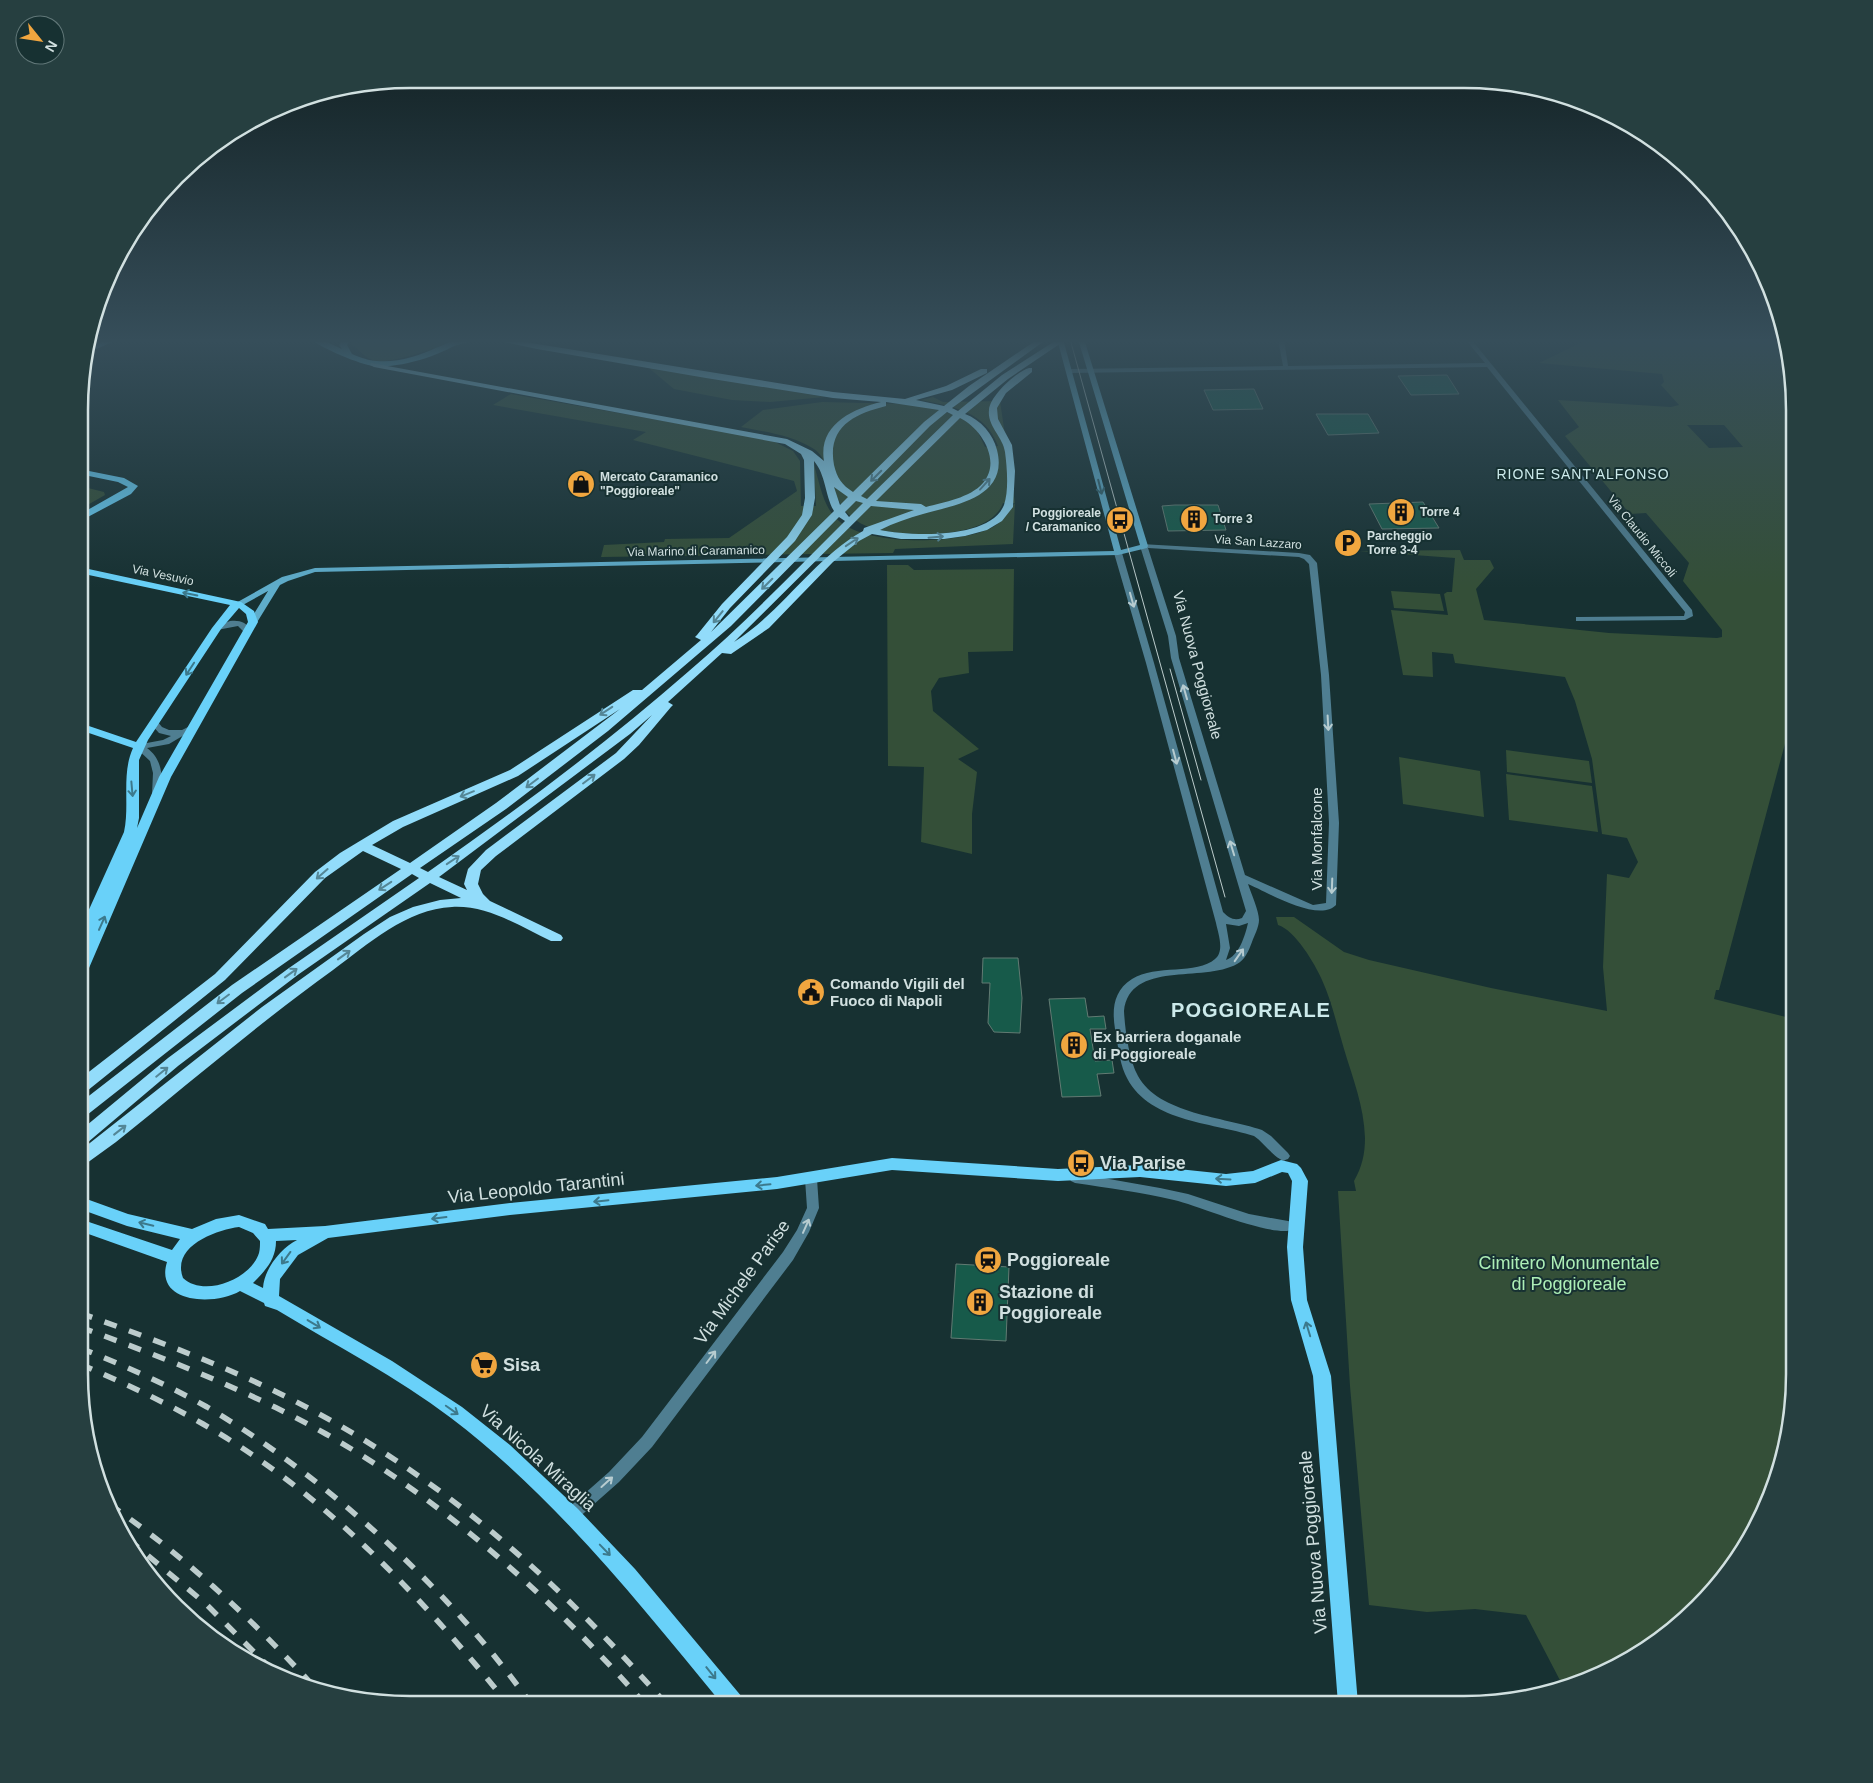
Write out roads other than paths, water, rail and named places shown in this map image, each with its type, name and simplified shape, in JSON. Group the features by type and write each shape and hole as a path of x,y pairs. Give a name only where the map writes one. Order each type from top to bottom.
{"highway":[{"path":"688,422 766,436 794,445 821,463 835,506 842,516 854,525 870,531 911,538 953,535 973,531 1000,517 1008,508 1009,452 1006,440 995,422"},
{"path":"841,422 833,432 828,445 827,457 832,475 843,490 857,498 883,505 920,507 947,503"},
{"path":"88,1106 237,989 508,801 604,728 678,667 750,602 930,422"},
{"path":"88,1132 232,1017 294,971 519,813 618,737 694,673 749,623 949,422"},
{"path":"487,906 477,896 471,884 472,877 479,864 620,756 635,742 694,673 756,633 838,552 856,538 897,519 976,493 989,481 994,460 991,444 985,432 976,422"},
{"path":"88,1082 199,995 237,962 320,875 361,846 398,824 514,773 606,711 678,667 726,606 791,539 807,515 810,498 809,460 804,452 794,445"},
{"path":"361,846 556,938"},
{"path":"88,1154 246,1028 395,920 409,912 437,903 462,902 487,906"}],"main road":[{"name":"Via Nuova Poggioreale","path":"1084,422 1118,553"},
{"name":"Via Nuova Poggioreale","path":"1107,422 1144,546"},
{"path":"88,473 132,484 133,489 88,514"},
{"path":"88,481 115,487 122,491 121,496"},
{"name":"Via San Lazzaro","path":"1118,553 1144,546"},
{"name":"Via Marino di Caramanico","path":"238,604 278,582 302,572 315,570 1118,553"},
{"name":"Via Vesuvio","path":"88,572 238,604"},
{"path":"88,955 144,829 157,794 192,728 278,582"},
{"path":"88,926 130,832 133,818 132,760 139,747 217,628 238,604 250,611 253,616 251,626"},
{"path":"88,729 139,747"},
{"path":"811,1179 892,1164 1058,1175"},
{"name":"Via Nuova Poggioreale","path":"1058,1175 1140,1171 1226,1180 1241,1179 1270,1171 1275,1167 1287,1166 1296,1172 1300,1181 1295,1247 1299,1300 1322,1376 1347,1696"},
{"name":"Via Leopoldo Tarantini","path":"265,1234 325,1232 510,1209 811,1179"},
{"path":"88,1206 127,1220 194,1236"},
{"path":"239,1221 252,1223 265,1234 268,1239 268,1250 264,1262 254,1274 240,1284 225,1291 209,1294 189,1291 183,1288 176,1280 173,1270 175,1258 182,1246 194,1236 215,1225 239,1221"},
{"path":"88,1229 175,1258"},
{"path":"271,1301 272,1278 292,1250 325,1232"},
{"name":"Via Nicola Miraglia","path":"240,1284 271,1301 283,1305 386,1366 456,1412 504,1451 571,1515 628,1575 728,1696"}],"street":[{"name":"Via Claudio Miccoli","path":"1536,422 1650,563 1689,612 1690,616 1685,618 1579,619"},
{"name":"Via San Lazzaro","path":"1144,546 1299,555 1311,560 1313,563 1325,675"},
{"name":"Via Nuova Poggioreale","path":"1144,546 1173,638 1176,658 1254,920 1239,958 1224,966 1151,974 1141,978 1126,990 1118,1007 1128,1064 1132,1077 1140,1089 1161,1105 1176,1111 1253,1130 1267,1139 1284,1156"},
{"name":"Via Nuova Poggioreale","path":"1118,553 1148,654 1218,913 1226,954 1216,964 1197,969"},
{"path":"217,628 238,623 247,627 251,626"},
{"name":"Via Monfalcone","path":"1240,877 1312,908 1325,908 1332,905 1334,823 1325,675"},
{"path":"154,723 157,728 167,733 183,732 192,728"},
{"path":"139,747 166,742 192,728"},
{"path":"139,747 151,754 154,759 157,770 157,794"},
{"path":"1218,913 1223,918 1235,923 1246,920 1251,912"},
{"path":"1058,1175 1150,1190 1266,1224 1288,1226"},
{"name":"Via Michele Parise","path":"571,1515 614,1477 647,1442 788,1256 803,1232 814,1208 811,1179"}],"tram line":[{"path":"1093,422 1225,897"},
{"path":"1170,669 1201,780"}],"railway":[{"path":"88,1316 139,1334 254,1381 310,1409 361,1438 410,1470 457,1504 545,1578 627,1660 659,1696"},
{"path":"88,1330 236,1389 296,1418 371,1461 415,1491 497,1556 573,1627 638,1696"},
{"path":"88,1351 144,1375 207,1407 252,1435 297,1467 384,1539 425,1579 499,1662 525,1696"},
{"path":"88,1368 173,1407 203,1424 247,1451 330,1514 368,1549 441,1624 501,1696"},
{"path":"119,1511 166,1546 219,1591 305,1678"},
{"path":"139,1548 206,1604 261,1659"}],"place":[{"name":"Mercato Caramanico \"Poggioreale\"","path":"581,484"},
{"name":"Torre 4","path":"1401,512"},
{"name":"Torre 3","path":"1194,519"},
{"name":"Poggioreale / Caramanico","path":"1120,520"},
{"name":"Parcheggio Torre 3-4","path":"1348,543"},
{"name":"Comando Vigili del Fuoco di Napoli","path":"811,992"},
{"name":"Ex barriera doganale di Poggioreale","path":"1074,1045"},
{"name":"Via Parise","path":"1081,1163"},
{"name":"Poggioreale","path":"988,1260"},
{"name":"Stazione di Poggioreale","path":"980,1302"},
{"name":"Sisa","path":"484,1365"}],"district":[{"name":"RIONE SANT'ALFONSO","path":"1583,474"},
{"name":"POGGIOREALE","path":"1251,1010"}],"park label":[{"name":"Cimitero Monumentale di Poggioreale","path":"1569,1273"}]}
